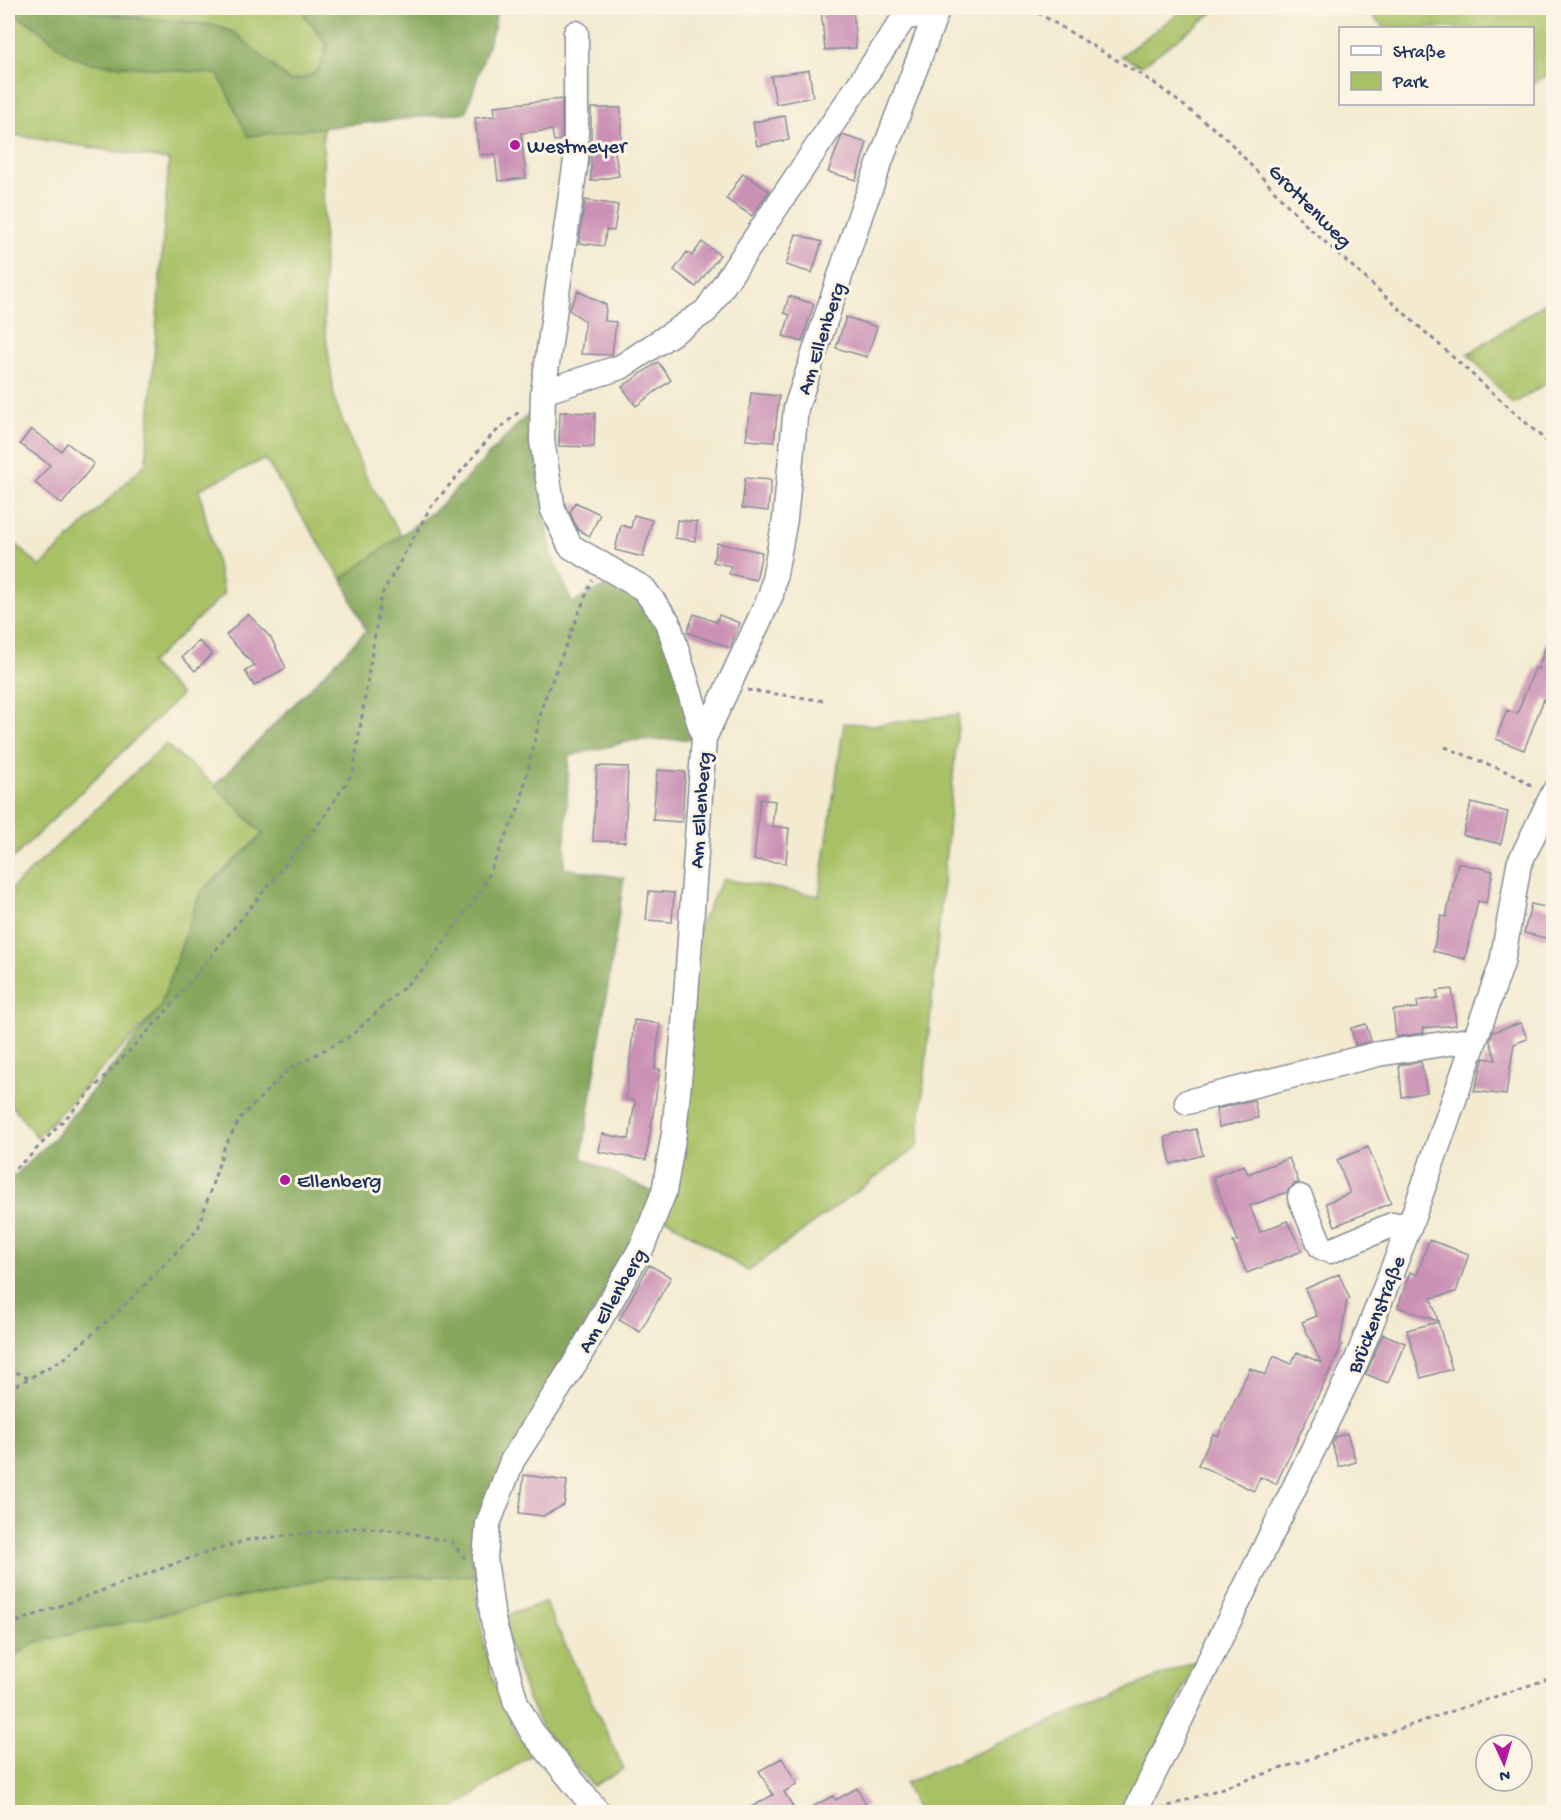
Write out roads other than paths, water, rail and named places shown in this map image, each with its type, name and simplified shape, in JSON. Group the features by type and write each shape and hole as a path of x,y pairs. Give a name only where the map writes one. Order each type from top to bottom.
{"street":[{"name":"Am Ellenberg","path":"543,392 621,367 706,311 904,18 937,9"},
{"name":"Am Ellenberg","path":"598,1812 532,1732 516,1703 493,1620 485,1558 488,1524 512,1461 575,1363 643,1245 664,1192 674,1133 683,1039 704,738 771,595 785,519 796,408 862,210 937,9"},
{"name":"Am Ellenberg","path":"576,33 576,160 543,392 542,441 553,510 570,546 600,561 644,589 668,622 704,738"},
{"name":"Brückenstraße","path":"1135,1812 1356,1362 1410,1225 1476,1039 1502,963 1519,864 1551,794"},
{"path":"1186,1102 1378,1054 1476,1039"},
{"path":"1299,1197 1321,1247 1330,1251 1392,1226 1410,1225"}],"place":[{"name":"Westmeyer","path":"515,145"},
{"name":"Ellenberg","path":"285,1180"}]}
